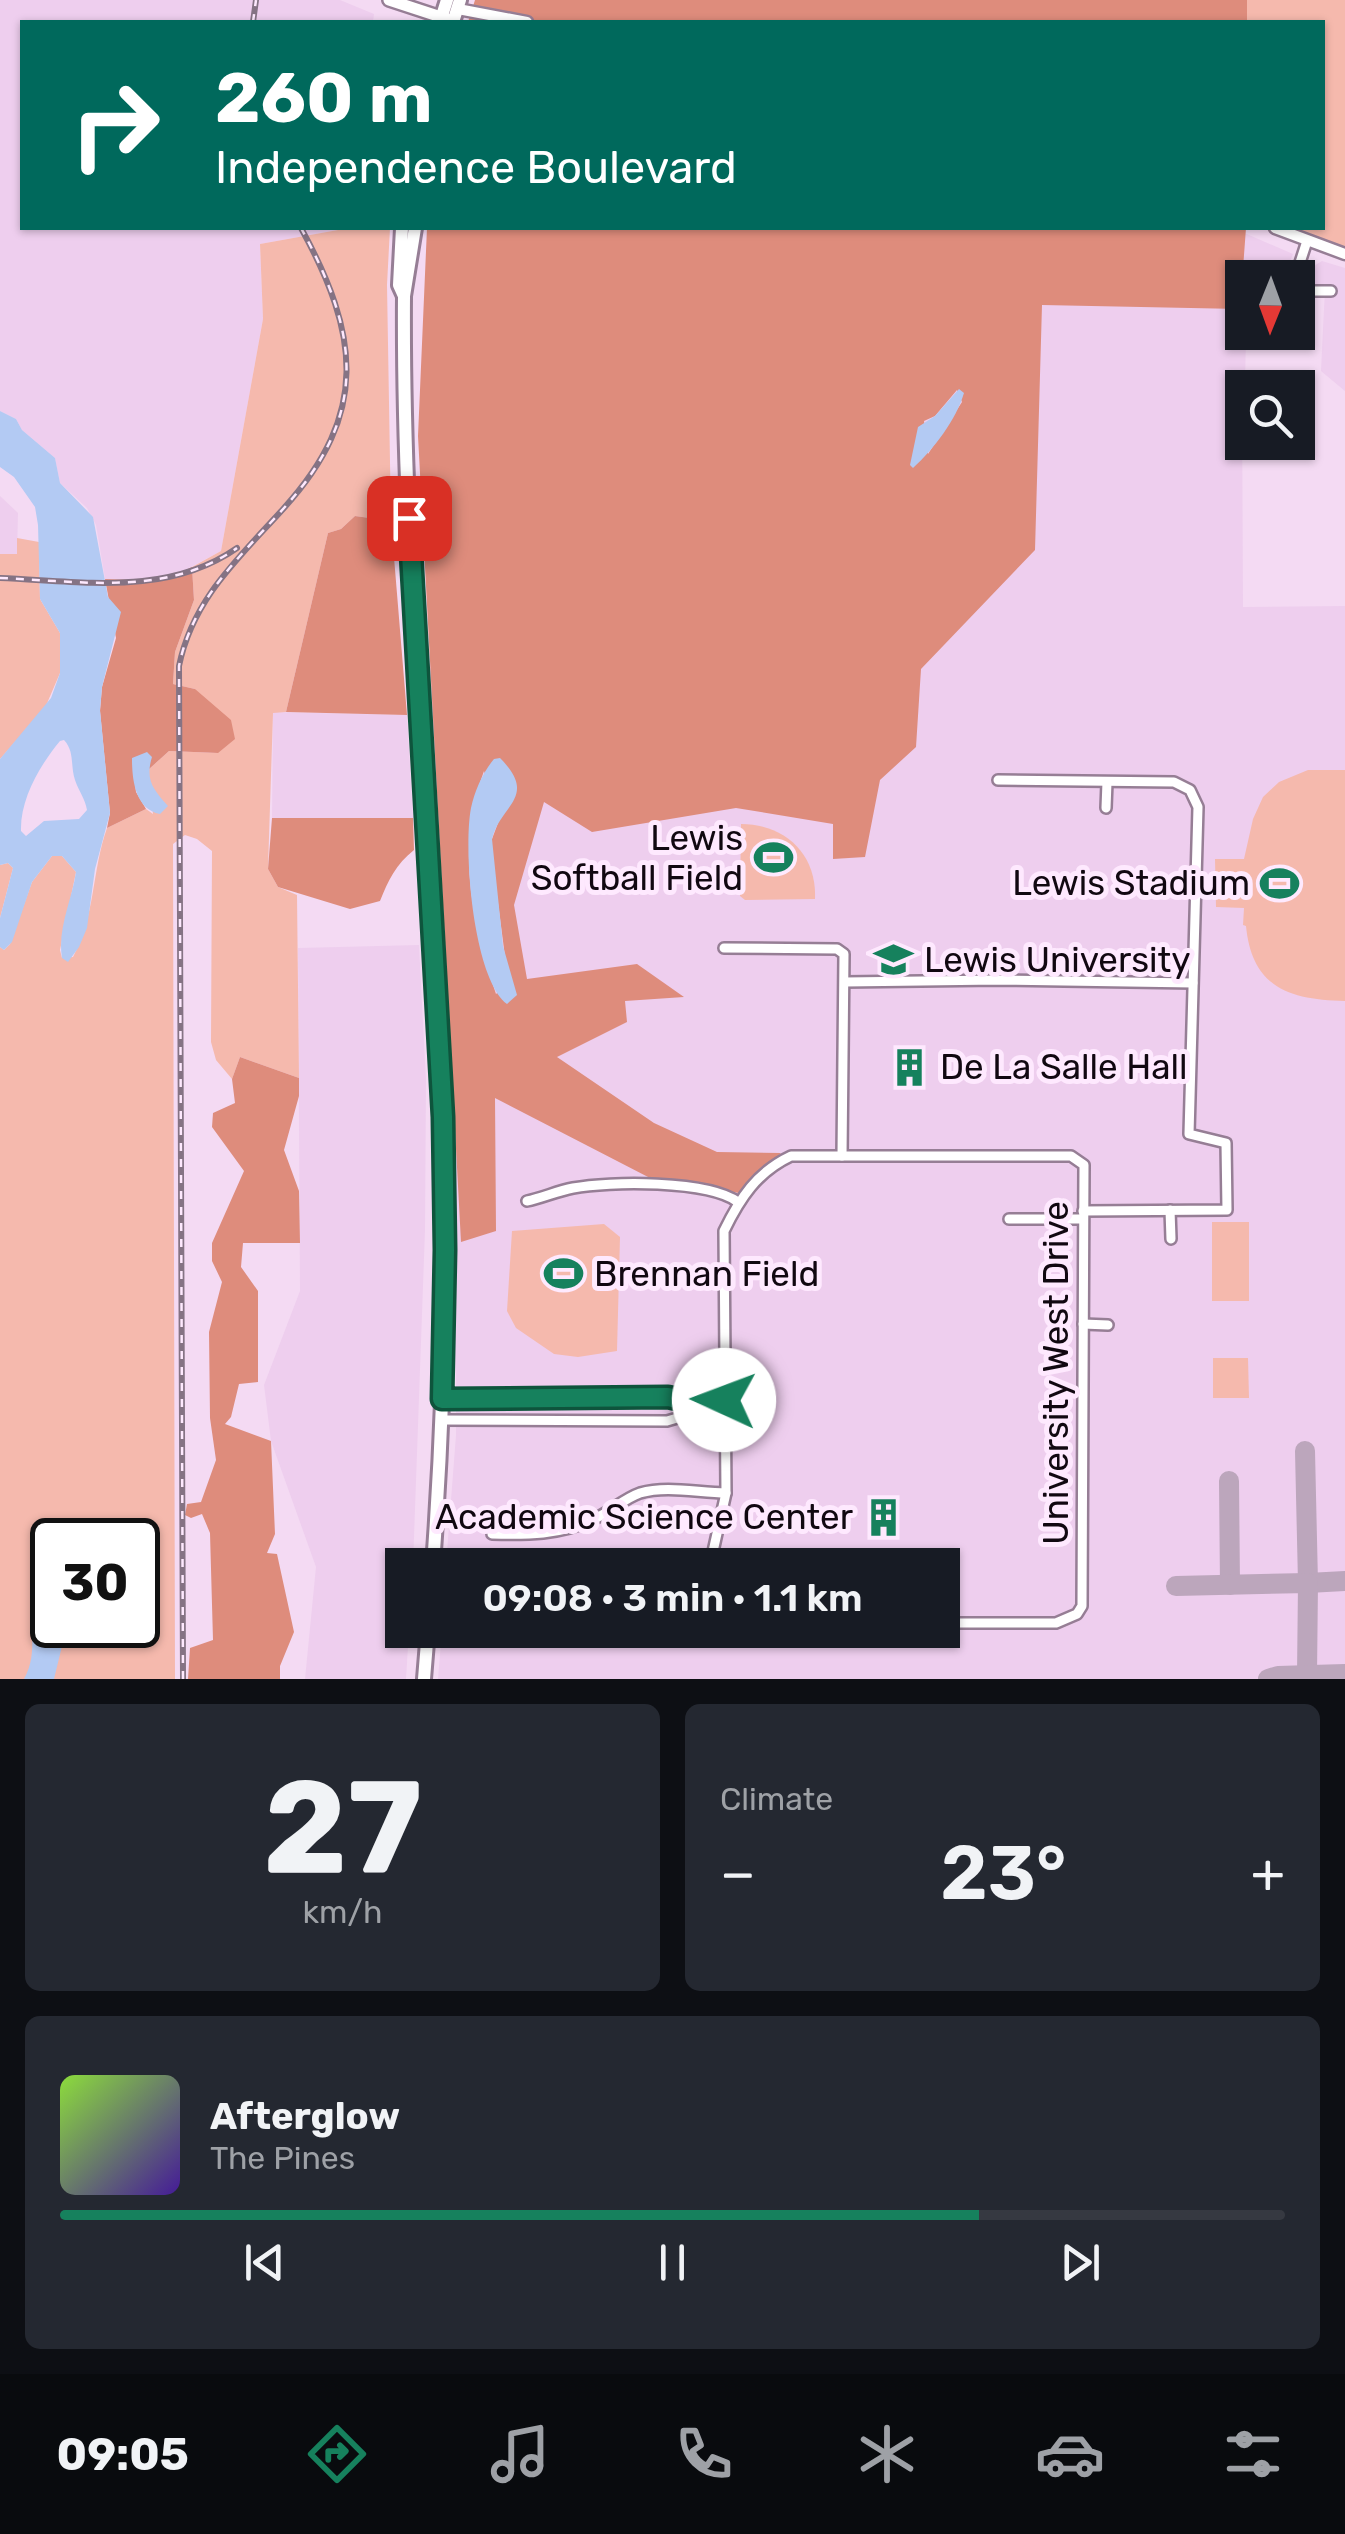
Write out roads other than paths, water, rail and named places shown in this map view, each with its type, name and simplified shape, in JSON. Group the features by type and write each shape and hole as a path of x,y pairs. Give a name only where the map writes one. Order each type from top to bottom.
{"main road":[{"path":"389,0 449,12"},
{"path":"402,230 399,286 404,296"},
{"path":"414,230 404,296 408,491 443,1117 442,1420 434,1548"},
{"path":"424,1679 427,1648"}],"street":[{"path":"449,12 511,20"},
{"path":"1280,230 1345,254"},
{"path":"1302,260 1308,242"},
{"path":"1315,291 1331,291"},
{"path":"998,780 1174,782 1190,790 1198,807 1188,1134 1226,1143 1226,1210 1009,1220"},
{"path":"1106,782 1106,808"},
{"path":"714,1548 726,1493 724,1231 738,1202 770,1166 791,1156 842,1156 845,982 844,954 837,949 724,948"},
{"path":"845,982 1193,983"},
{"name":"University West Drive","path":"842,1156 1071,1156 1084,1165 1084,1598 1077,1614 1064,1621 960,1623"},
{"path":"526,1201 575,1187 648,1183 711,1191 738,1202"},
{"path":"1170,1210 1171,1239"},
{"path":"1084,1324 1108,1324"},
{"path":"492,1422 484,1418 480,1409 493,1398"},
{"path":"442,1399 724,1400"},
{"path":"442,1420 667,1421 684,1416 725,1416"},
{"path":"492,1534 564,1530 594,1520 630,1498 649,1492 726,1493"}],"water":[{"path":"959,389 964,393 950,424 913,468 910,465 918,427 935,416"},
{"path":"0,411 16,419 22,430 55,458 60,483 93,517 108,597 121,612 100,710 110,813 95,869 87,928 68,962 62,958 61,947 76,872 62,856 52,856 32,882 12,942 4,950 0,947 0,918 13,868 8,863 0,865 0,759 51,698 60,673 60,633 40,599 35,507 14,477 0,467","holes":["60,741 67,745 87,810 79,819 44,821 26,836 21,831 22,819 33,783"]},
{"path":"147,752 152,757 152,784 168,806 160,814 145,806 134,784 132,758"},
{"path":"500,758 511,771 517,792 492,839 503,946 517,995 507,1004 495,990 479,941 468,852 475,795 490,764"},
{"path":"32,1648 62,1648 54,1679 24,1679"}],"railway":[{"path":"253,20 256,0"},
{"path":"183,1679 179,666 207,599 312,473 331,439 342,406 344,338 335,303 302,230"},
{"path":"0,578 92,583 153,580 182,574 237,548"}],"place":[{"name":"Lewis Softball Field","path":"773,858"},
{"name":"Lewis Stadium","path":"1280,883"},
{"name":"Lewis University","path":"894,960"},
{"name":"De La Salle Hall","path":"910,1067"},
{"name":"Brennan Field","path":"564,1274"},
{"name":"Academic Science Center","path":"883,1517"}]}
